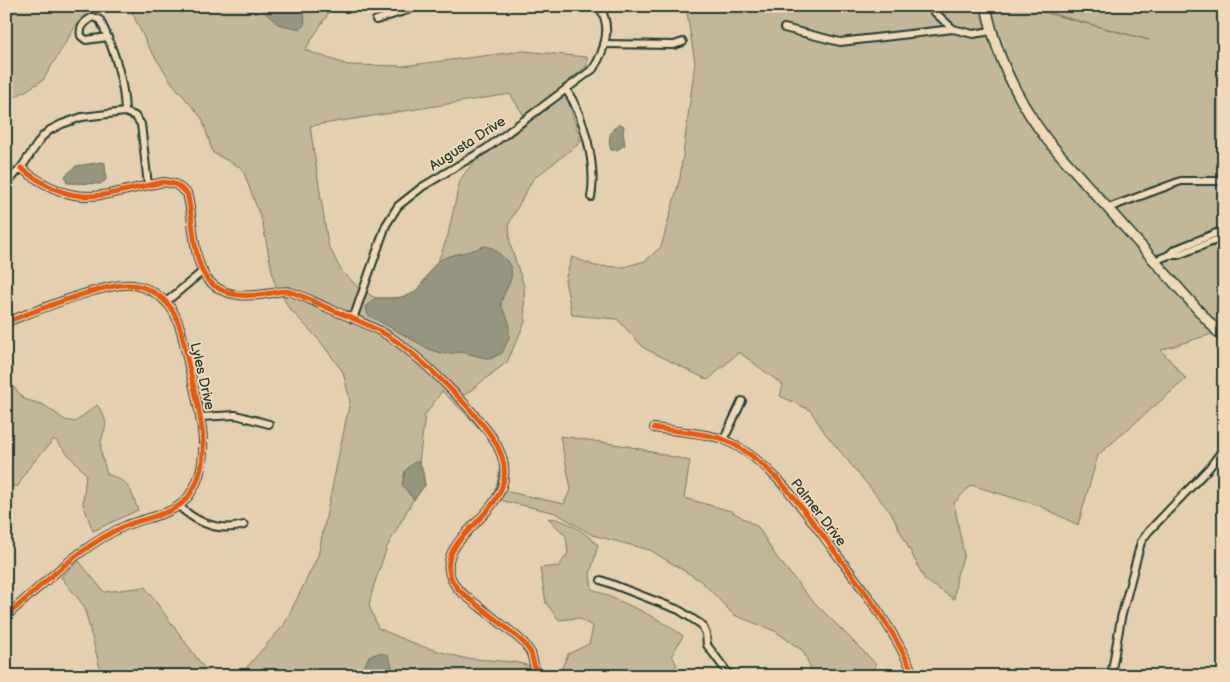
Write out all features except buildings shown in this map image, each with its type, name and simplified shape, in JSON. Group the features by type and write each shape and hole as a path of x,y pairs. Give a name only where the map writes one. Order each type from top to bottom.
{"main road":[{"path":"986,6 991,31 1009,80 1032,119 1048,141 1224,339"}],"street":[{"path":"376,20 420,6"},
{"name":"Augusta Drive","path":"353,319 386,225 398,206 422,187 487,148 593,69 604,44 606,20 598,6"},
{"path":"928,6 953,29"},
{"path":"108,37 86,40 81,36 81,28 87,20 93,17 100,20 108,37 124,87 125,112"},
{"path":"784,28 840,42 953,29 973,34 991,31"},
{"path":"604,44 674,45 683,42"},
{"path":"566,89 572,98 593,163 594,181 591,198"},
{"path":"6,184 21,168 50,130 82,117 125,112 135,116 141,124 148,185"},
{"path":"21,168 46,186 74,196 100,196 170,182 187,193 200,264 207,279 227,293 243,296 289,291 389,336 410,352 482,424 497,445 503,465 500,494 490,510 454,545 450,554 450,572 457,588 524,643 531,653 537,676"},
{"path":"1108,208 1181,181 1224,181"},
{"path":"1169,255 1174,250 1224,230"},
{"path":"1154,260 1169,255 1178,255 1224,237"},
{"path":"166,302 203,271"},
{"name":"Lyles Drive","path":"6,322 109,287 122,285 144,288 155,292 166,302 175,314 181,332 200,417 203,444 199,479 179,506"},
{"path":"724,439 742,401"},
{"path":"200,417 236,415 269,424"},
{"name":"Palmer Drive","path":"654,428 724,439 771,472 789,490 884,617 900,643 914,676"},
{"path":"1110,676 1121,618 1141,542 1157,522 1209,468 1224,448"},
{"path":"6,616 94,543 129,524 179,506 196,520 216,527 234,528 244,525"},
{"path":"601,580 679,610 702,625 706,634 707,645 730,676"}],"shaded area":[{"path":"6,6 91,6 75,27 43,80 6,103"},
{"path":"129,6 333,6 305,50 348,65 403,66 523,51 587,57 587,66 563,85 581,142 533,179 509,223 510,244 524,286 525,322 507,362 462,397 496,434 507,462 504,491 564,504 571,488 560,436 627,446 690,461 684,498 731,511 758,527 775,555 809,597 876,664 873,676 814,676 803,651 775,631 734,615 701,581 650,550 592,535 556,513 504,501 493,495 499,470 496,452 475,423 442,391 425,415 419,462 425,485 413,500 387,547 369,605 378,628 417,645 463,658 514,662 542,669 541,676 239,676 284,625 318,556 350,401 343,372 320,341 289,308 274,281 262,221 242,168 213,153 202,118 172,83 148,46","holes":["510,94 529,123 472,164 460,180 448,235 438,262 415,292 408,296 397,298 375,298 358,287 341,270 328,245 310,126"]},
{"path":"262,6 302,6 305,19 304,24 300,29 278,24 262,10"},
{"path":"686,6 1020,6 1149,40 1049,13 1046,6 1224,6 1224,330 1161,350 1186,379 1098,455 1078,525 1040,506 971,485 954,503 964,555 957,575 954,599 925,580 891,513 825,433 810,410 780,396 783,385 739,352 708,380 644,348 617,319 572,315 565,280 572,257 595,266 624,267 645,261 661,247 680,178 695,63"},
{"path":"620,124 624,126 625,145 617,150 611,150 610,135 614,128"},
{"path":"105,163 106,180 100,184 67,183 65,176 76,166"},
{"path":"484,246 495,250 508,262 511,268 512,274 501,305 509,322 509,338 502,353 490,359 461,352 444,354 431,350 368,315 366,307 375,298 407,296 418,290 432,268 440,260"},
{"path":"6,354 12,365 12,385 24,399 44,405 65,420 75,422 97,405 106,424 101,451 107,474 125,483 133,496 138,510 93,531 83,504 86,474 54,439 27,470 18,486 6,487"},
{"path":"414,462 419,462 422,468 425,485 414,500 402,485 405,471"},
{"path":"548,518 562,521 575,527 598,545 590,574 592,589 651,616 683,636 672,655 677,666 661,676 567,676 561,670 568,654 589,644 593,627 579,618 559,620 546,603 540,568 559,566 568,553 566,536"},
{"path":"79,561 104,592 145,587 210,676 102,676 84,606 61,577"},
{"path":"379,653 388,655 393,669 397,671 430,669 445,676 424,673 386,675 374,670 364,676 354,676 355,672 365,665 369,656"}],"cycle path":[{"path":"21,168 41,182 74,195 106,194 164,182 175,184 187,193 199,262 208,280 215,286 230,294 246,296 286,291 305,297 383,333 416,357 445,383 492,437 504,463 503,485 493,504 463,536 452,552 449,569 459,591 524,643 531,653 537,676"},
{"path":"6,322 70,298 121,285 133,285 154,293 171,308 180,327 200,413 203,449 202,466 197,482 182,503 168,512 127,525 94,543 6,616"},
{"path":"654,428 701,434 725,440 742,449 772,473 798,502 866,594 897,642 914,676"}]}
